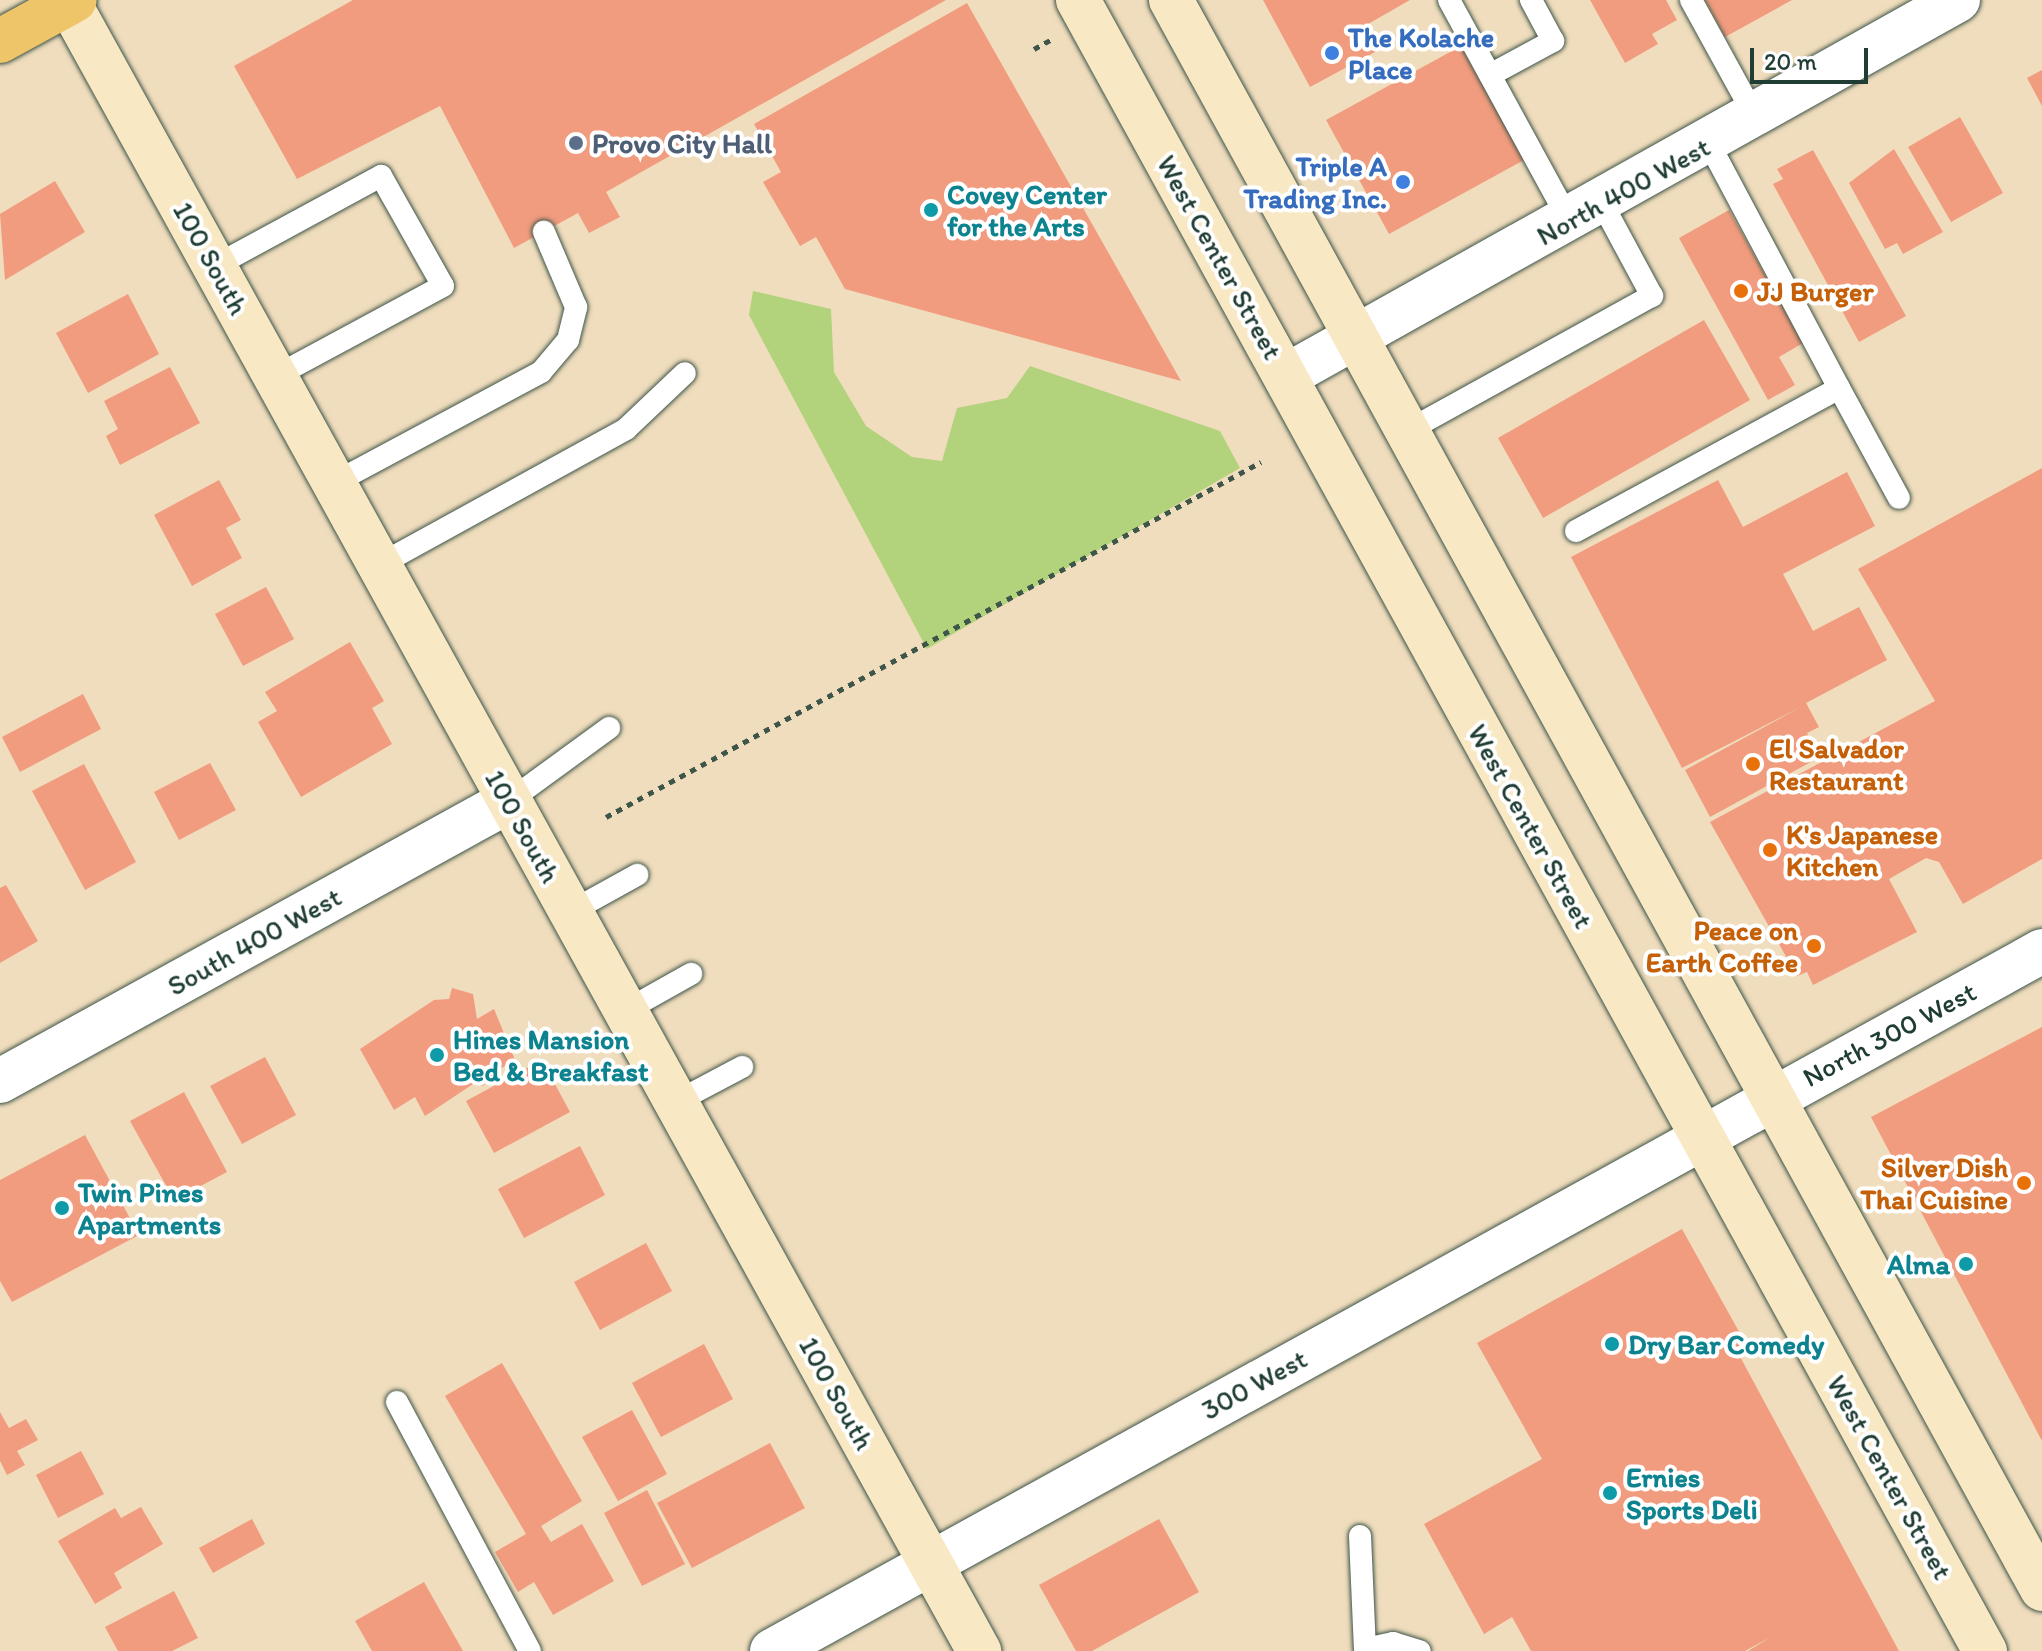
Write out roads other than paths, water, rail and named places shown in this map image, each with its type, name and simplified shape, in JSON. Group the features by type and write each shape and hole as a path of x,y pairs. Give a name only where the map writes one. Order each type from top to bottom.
{"main road":[{"name":"West Center Street","path":"1078,0 1286,376 1736,1117 2042,1589"},
{"name":"West Center Street","path":"1171,0 1407,431 1736,1117 1985,1651"},
{"path":"0,41 71,1"},
{"name":"100 South","path":"71,1 979,1651"}],"street":[{"name":"North 400 West","path":"1286,376 1756,118 1958,0"},
{"name":"South 400 West","path":"0,1081 509,801"},
{"name":"North 300 West","path":"1736,1117 2042,951"},
{"name":"300 West","path":"772,1651 1736,1117"}],"lane":[{"path":"1407,431 1652,296 1585,212 1490,75 1449,0"},
{"path":"1490,75 1553,41 1531,0"},
{"path":"1691,0 1756,118"},
{"path":"1709,144 1899,498"},
{"path":"215,266 381,176 443,286 276,376"},
{"path":"334,483 541,372 568,340 576,307 544,232"},
{"path":"379,565 626,429 685,373"},
{"path":"1576,531 1839,388"},
{"path":"509,801 609,728"},
{"path":"570,912 637,875"},
{"path":"625,1011 691,974"},
{"path":"676,1102 742,1067"},
{"path":"397,1402 530,1651"},
{"path":"1360,1536 1365,1649 1393,1643 1420,1651"}],"place":[{"name":"The Kolache Place","path":"1332,53"},
{"name":"Provo City Hall","path":"576,143"},
{"name":"Triple A Trading Inc.","path":"1403,182"},
{"name":"Covey Center for the Arts","path":"931,210"},
{"name":"JJ Burger","path":"1741,291"},
{"name":"El Salvador Restaurant","path":"1753,764"},
{"name":"K's Japanese Kitchen","path":"1770,850"},
{"name":"Peace on Earth Coffee","path":"1814,946"},
{"name":"Hines Mansion Bed & Breakfast","path":"437,1055"},
{"name":"Silver Dish Thai Cuisine","path":"2024,1183"},
{"name":"Twin Pines Apartments","path":"62,1208"},
{"name":"Alma","path":"1966,1264"},
{"name":"Dry Bar Comedy","path":"1612,1344"},
{"name":"Ernies Sports Deli","path":"1610,1493"}]}
